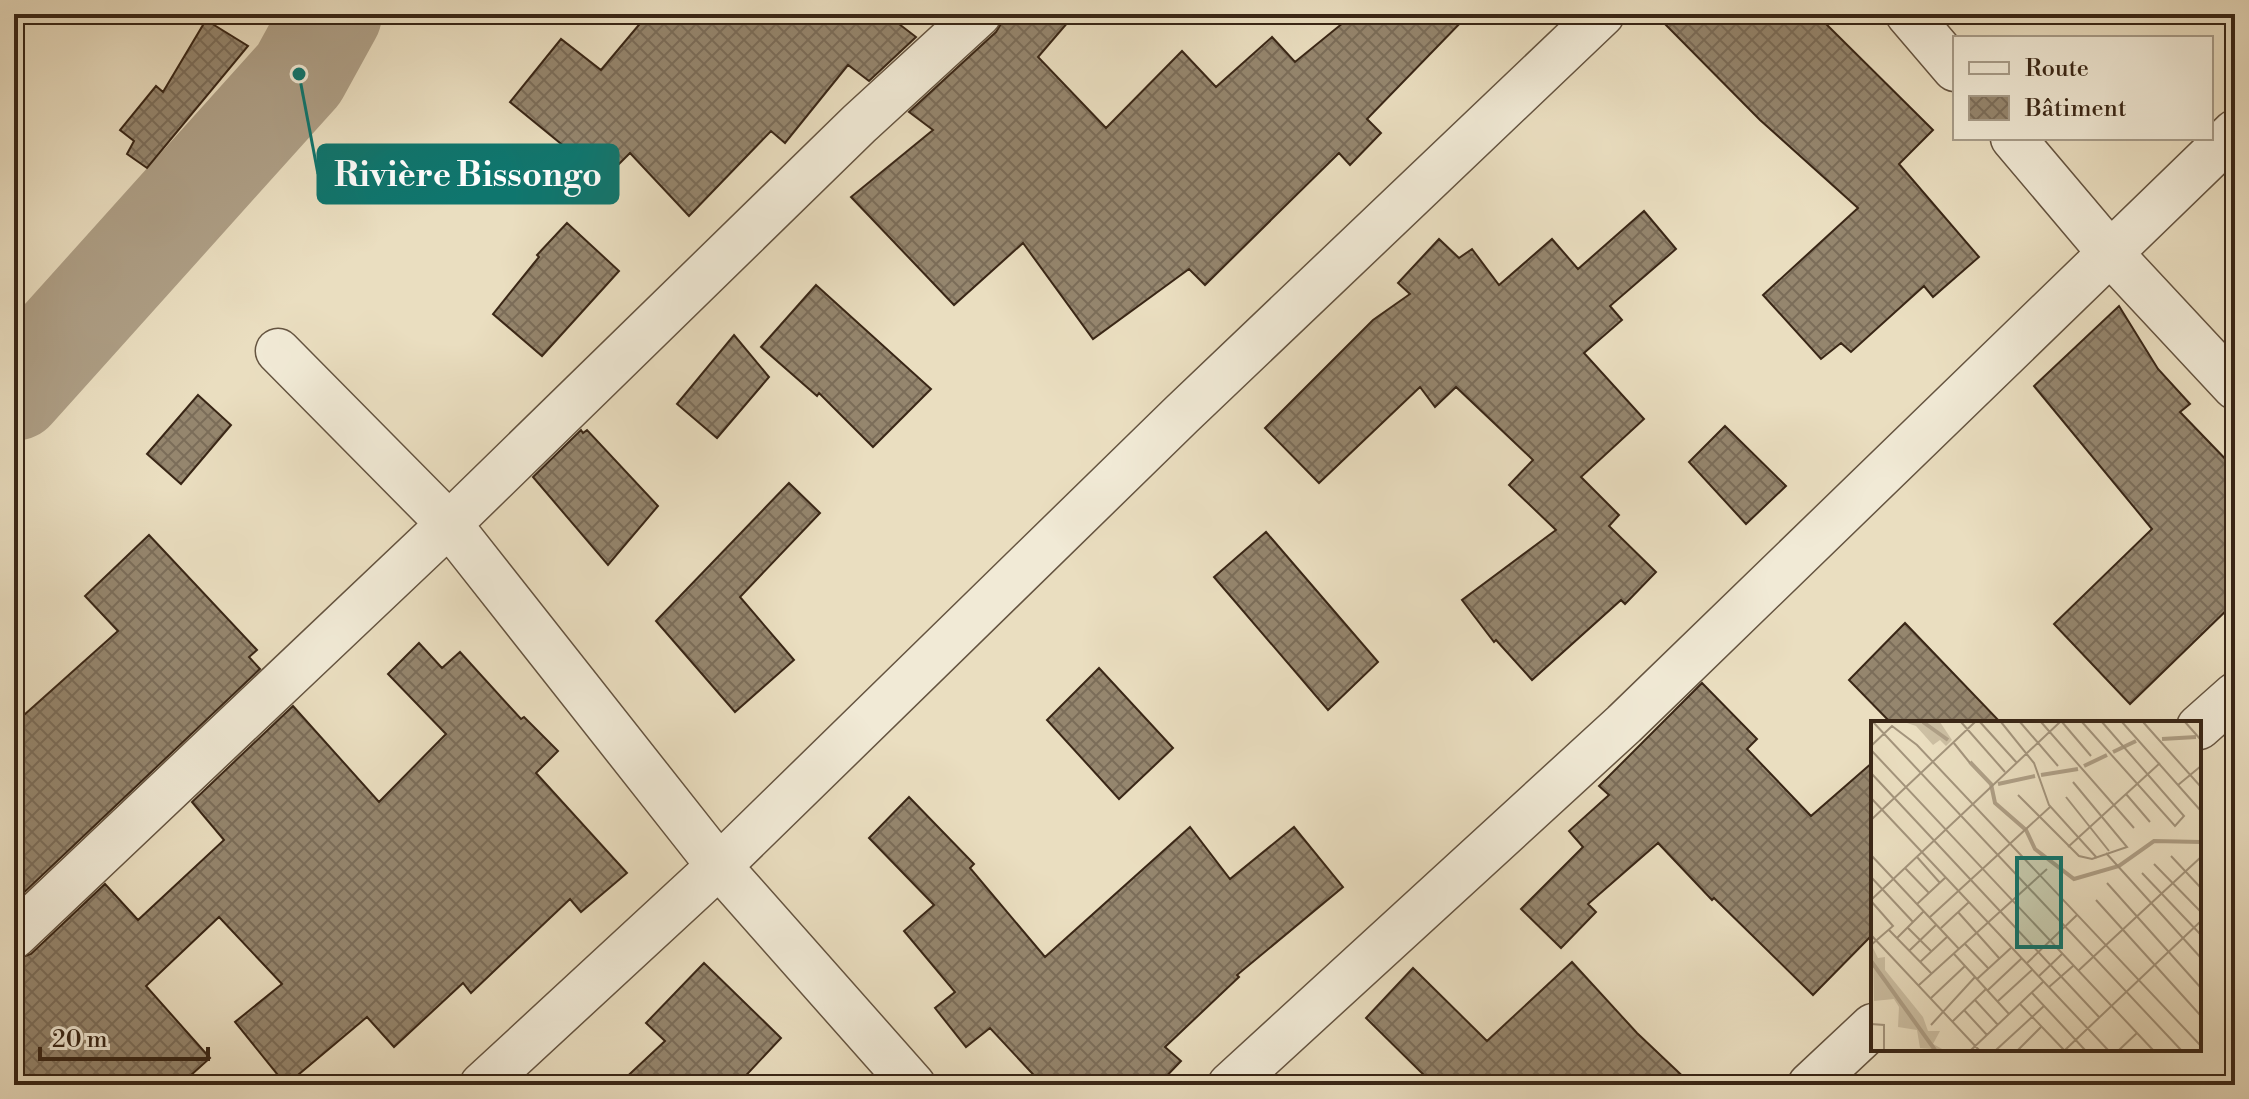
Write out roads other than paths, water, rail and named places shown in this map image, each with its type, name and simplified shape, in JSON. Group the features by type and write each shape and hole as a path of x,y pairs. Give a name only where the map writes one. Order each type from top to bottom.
{"street":[{"path":"14,936 449,524 859,124 979,14"},
{"path":"482,1085 719,866 1181,415 1602,14"},
{"path":"1908,14 1953,67"},
{"path":"1230,1085 1624,724 2235,132"},
{"path":"2015,140 2111,254 2235,387"},
{"path":"278,351 449,524 719,866 913,1085"},
{"path":"2201,725 2235,695"},
{"path":"1810,1085 1871,1028"}],"waterway":[{"path":"14,391 299,74 332,14"}],"place":[{"name":"Rivière Bissongo","path":"299,74"}]}
